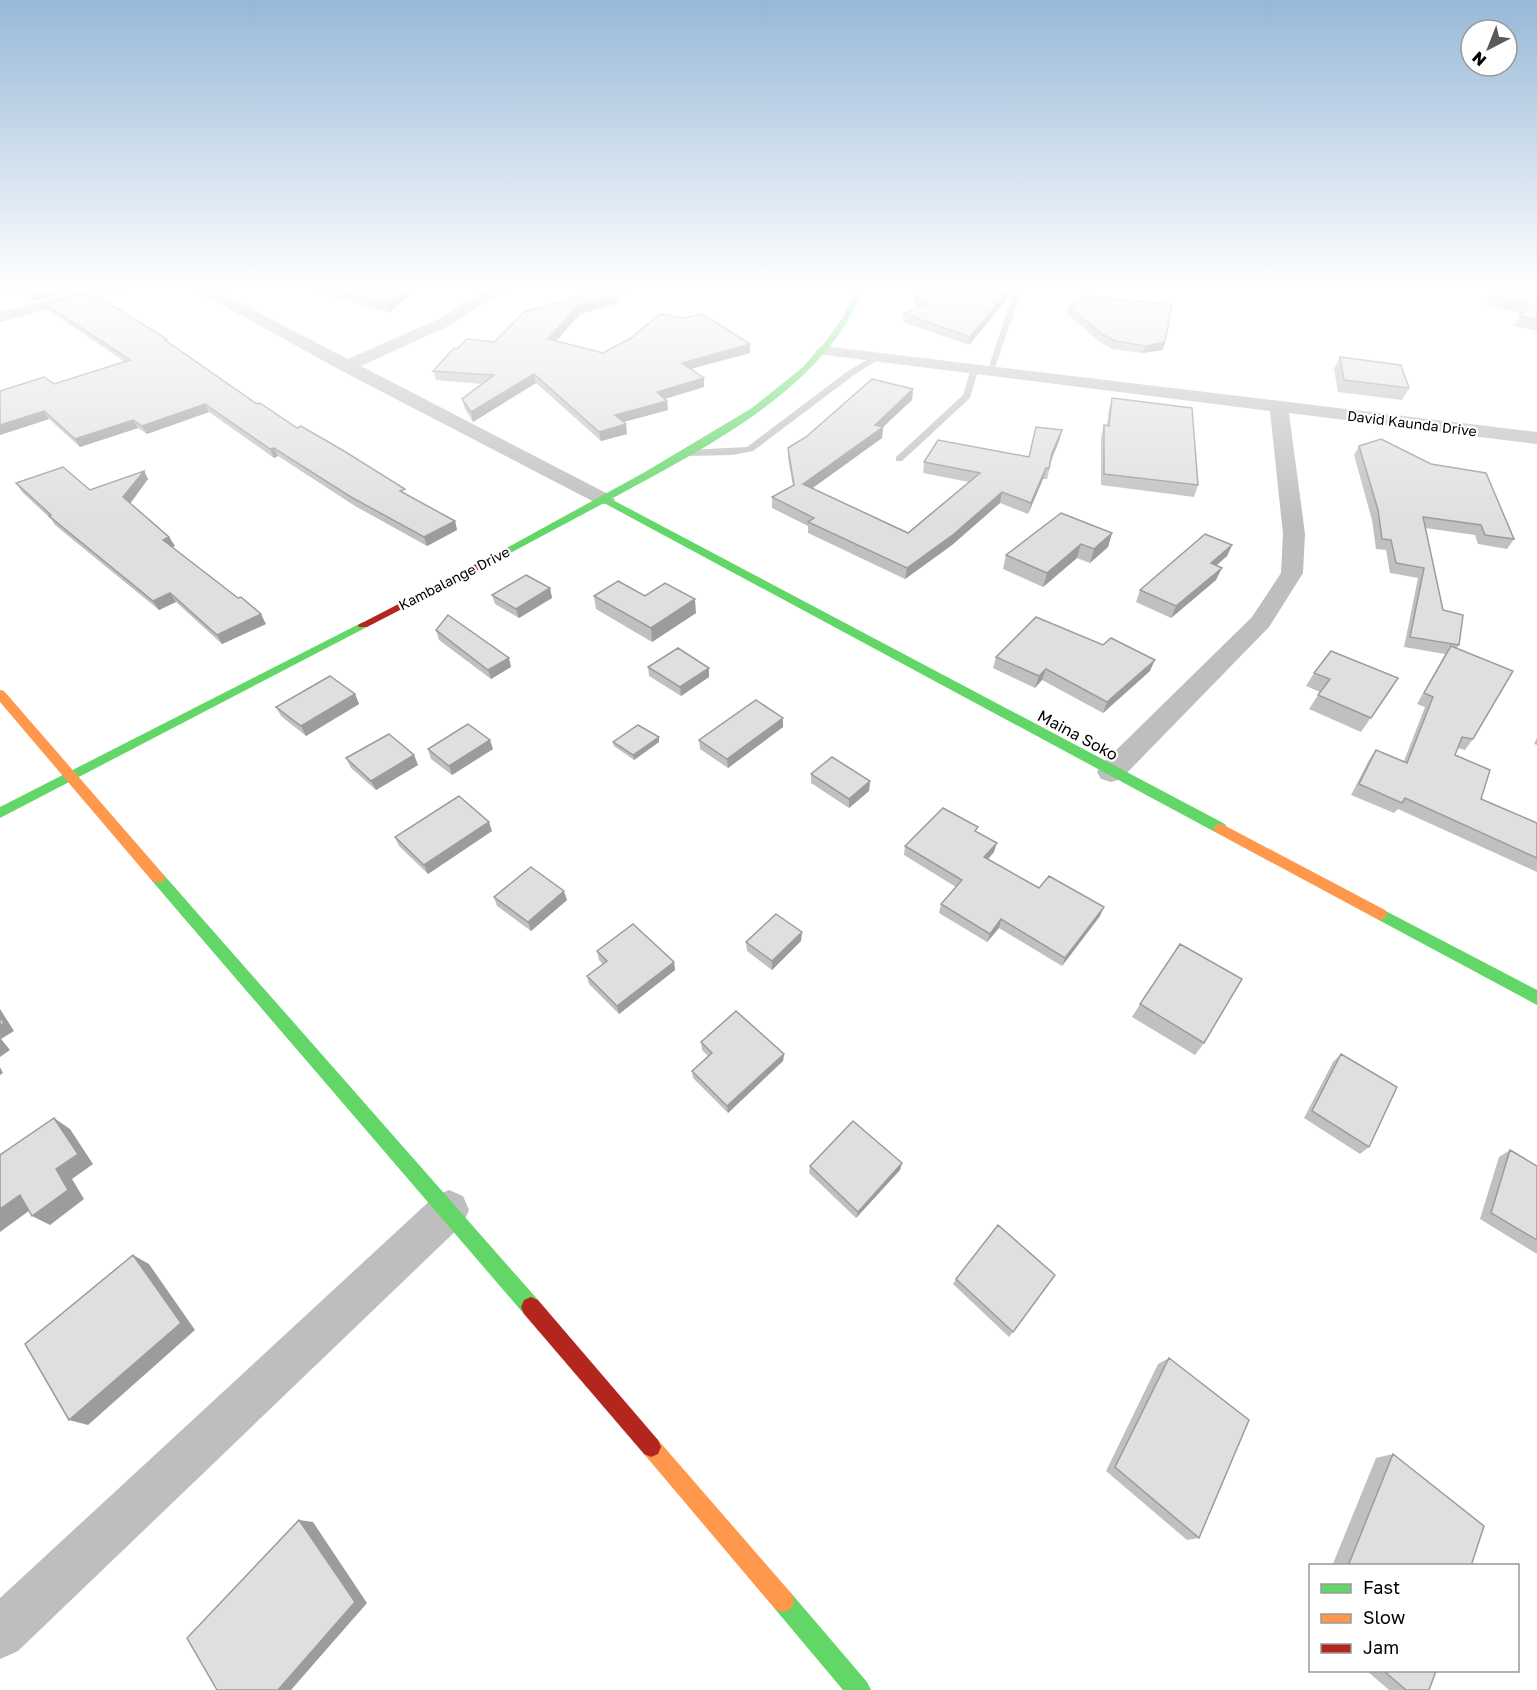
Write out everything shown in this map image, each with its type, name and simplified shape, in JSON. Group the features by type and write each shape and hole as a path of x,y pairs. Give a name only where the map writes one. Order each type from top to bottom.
{"street":[{"path":"346,366 605,500"},
{"name":"Kambalange Drive","path":"0,813 605,500 686,453 786,388 809,366"},
{"name":"David Kaunda Drive","path":"936,366 1537,438"},
{"path":"1112,772 1261,621 1292,573 1294,534 1279,407"},
{"name":"Maina Soko","path":"605,500 1537,998"},
{"path":"0,694 449,1210 859,1690"},
{"path":"0,1633 449,1210"}],"lane":[{"path":"686,453 732,452 750,448 864,366"},
{"path":"899,459 968,396 985,366"}],"building":[{"path":"111,366 202,366 257,404 260,403 297,428 301,426 344,451 405,489 400,491 455,521 424,537 351,497 274,448 270,449 205,404 142,426 133,420 75,439 44,411 0,425 0,391 44,377 54,384"},
{"path":"438,366 686,366 704,378 657,392 667,401 615,415 626,424 599,432 534,374 471,412 462,399 494,375 433,371"},
{"path":"1342,366 1401,366 1409,388 1344,380"},
{"path":"872,379 913,389 875,425 883,427 803,484 908,533 980,473 924,462 938,440 1029,457 1036,427 1062,430 1052,453 1049,468 1046,468 1031,503 1002,492 954,534 907,568 808,522 814,518 772,497 794,485 788,448 806,437"},
{"path":"1112,398 1192,408 1198,485 1104,474 1104,425 1109,426"},
{"path":"1381,439 1431,464 1486,473 1514,539 1485,535 1481,525 1423,517 1443,610 1463,615 1459,645 1410,637 1424,568 1396,563 1391,540 1382,539 1378,510 1359,446"},
{"path":"63,467 90,490 144,471 123,497 169,537 163,540 261,614 217,635 170,593 153,601 49,516 51,515 16,483"},
{"path":"1061,513 1112,533 1094,549 1081,544 1047,573 1006,555"},
{"path":"1205,534 1232,545 1211,563 1222,568 1176,606 1140,590"},
{"path":"526,575 550,588 516,609 492,595"},
{"path":"618,581 645,596 665,583 695,599 651,628 594,596"},
{"path":"448,615 509,658 488,670 436,630"},
{"path":"1036,617 1103,645 1111,638 1155,660 1107,702 1046,669 1039,676 996,657"},
{"path":"1451,646 1513,671 1473,739 1462,737 1455,755 1490,770 1481,799 1537,823 1537,858 1405,798 1402,803 1359,784 1376,750 1407,763 1433,697 1424,693"},
{"path":"678,648 709,668 680,687 648,667"},
{"path":"1331,651 1398,678 1371,718 1318,695 1330,679 1314,673"},
{"path":"330,676 355,694 301,726 276,707"},
{"path":"756,700 783,718 727,759 699,740"},
{"path":"468,724 490,740 449,766 428,749"},
{"path":"638,725 659,737 633,755 613,742"},
{"path":"389,734 414,755 371,781 346,758"},
{"path":"832,757 870,781 849,799 811,774"},
{"path":"459,796 489,822 424,865 395,837"},
{"path":"943,808 978,827 975,831 997,843 984,857 1039,888 1049,876 1104,907 1065,958 1001,919 990,934 941,904 962,880 905,846"},
{"path":"531,867 564,891 528,922 494,897"},
{"path":"776,914 802,932 772,961 746,942"},
{"path":"633,924 674,962 617,1006 587,976 607,961 597,951"},
{"path":"1180,944 1242,979 1204,1043 1140,1004"},
{"path":"736,1011 784,1054 727,1106 692,1071 712,1053 701,1042"},
{"path":"1341,1054 1397,1087 1369,1147 1312,1111"},
{"path":"54,1118 78,1154 56,1169 68,1190 32,1216 20,1195 0,1209 0,1155"},
{"path":"853,1121 902,1163 858,1212 810,1166"},
{"path":"1510,1150 1537,1166 1537,1240 1491,1213"},
{"path":"998,1225 1055,1275 1013,1332 956,1279"},
{"path":"133,1255 181,1323 69,1420 25,1344"},
{"path":"1169,1358 1249,1420 1199,1538 1115,1467"},
{"path":"1393,1454 1484,1526 1472,1564 1349,1564"},
{"path":"299,1520 355,1602 278,1690 217,1690 187,1638"},
{"path":"1385,1672 1436,1672 1429,1690 1406,1690"}],"traffic: fast":[{"path":"497,556 649,474 727,428 755,410 808,366"},
{"path":"605,500 1220,828"},
{"path":"0,813 363,625"},
{"path":"158,878 531,1307"},
{"path":"1380,914 1537,998"},
{"path":"783,1601 859,1690"}],"traffic: slow":[{"path":"0,694 158,878"},
{"path":"1220,828 1380,914"},
{"path":"651,1447 783,1601"}],"traffic: jam":[{"path":"363,625 497,556"},
{"path":"531,1307 651,1447"}]}
